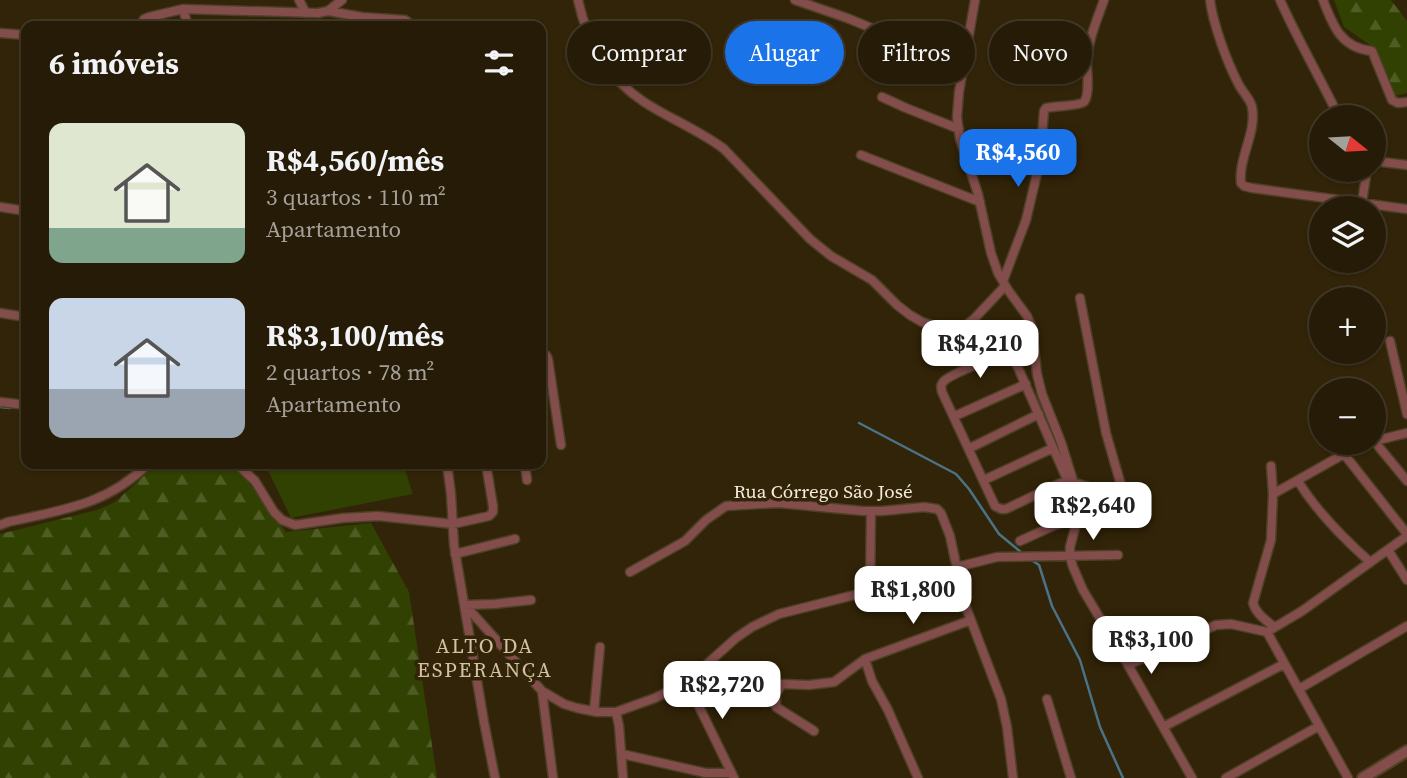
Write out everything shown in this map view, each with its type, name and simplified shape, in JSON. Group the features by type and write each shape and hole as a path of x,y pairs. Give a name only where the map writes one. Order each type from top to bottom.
{"street":[{"path":"299,0 306,13"},
{"path":"328,10 342,0"},
{"path":"579,0 583,23 592,44 612,74 629,90 724,149 810,239 831,256 872,280 909,315 935,328 956,330 974,319 1004,284 1026,220 1040,161 1044,111 1046,108 1083,103 1086,99 1089,43 1104,0"},
{"path":"795,0 858,23"},
{"path":"972,21 975,0"},
{"path":"1210,0 1233,72 1252,108 1241,168 1241,183 1252,188 1315,196"},
{"path":"1280,0 1333,105"},
{"path":"1323,0 1334,28 1349,44 1358,49 1372,51 1392,100 1398,103 1407,102"},
{"path":"183,9 187,21"},
{"path":"143,21 149,17 183,9 306,13 328,10 362,18 406,21"},
{"path":"0,33 21,35"},
{"path":"962,84 957,117 959,129 991,253 1004,284 1027,316 1032,328 1042,394 1061,442 1080,509 1070,557 1083,590 1192,778"},
{"path":"882,97 959,129"},
{"path":"861,155 980,202"},
{"path":"1386,162 1407,165"},
{"path":"1386,206 1407,209"},
{"path":"0,207 21,210"},
{"path":"1070,480 1016,363 1008,354 950,377 941,386 998,508 1006,509 1070,480 1112,494 1117,492 1121,485 1106,433 1080,298"},
{"path":"0,313 21,316"},
{"path":"1390,341 1407,414"},
{"path":"546,362 561,445"},
{"path":"955,416 1026,384"},
{"path":"0,402 21,404"},
{"path":"970,448 1039,414"},
{"path":"1386,438 1407,433"},
{"path":"984,480 1053,448"},
{"path":"1273,494 1342,455"},
{"path":"1128,664 1216,625 1231,624 1270,630 1302,611 1407,535 1345,455"},
{"path":"1386,455 1407,481"},
{"path":"1271,466 1271,540 1253,603 1348,778"},
{"path":"0,525 98,499 143,469"},
{"path":"242,469 255,481 274,512 295,525 378,516 453,524 489,516 493,512 487,469"},
{"path":"448,469 456,554 495,778"},
{"path":"525,469 527,480"},
{"path":"1298,481 1317,509 1370,562"},
{"name":"Rua Córrego São José","path":"630,572 685,541 726,506 778,503 871,511 932,508 941,513 945,522 958,571"},
{"path":"870,591 871,511"},
{"path":"1020,541 1077,517"},
{"path":"456,554 515,539"},
{"path":"1388,550 1407,580"},
{"path":"465,605 542,691 564,704 593,711 617,712 655,698 687,682 736,638 779,614 958,571 998,557 1118,555"},
{"path":"958,571 971,620 1001,699 1013,778"},
{"path":"465,605 531,600"},
{"path":"814,731 776,707 776,694 782,684 834,682 865,659 971,620"},
{"path":"1298,689 1407,626"},
{"path":"593,711 600,647"},
{"path":"865,659 872,681 918,778"},
{"path":"1163,727 1284,664"},
{"path":"622,754 706,774 733,775 687,682"},
{"path":"542,691 553,778"},
{"path":"1047,699 1071,778"},
{"path":"617,712 623,778"},
{"path":"1226,778 1319,726"},
{"path":"1363,778 1407,751"}],"green space":[{"path":"1334,0 1391,0 1407,21 1407,93 1395,96 1373,47 1344,27"},
{"path":"151,469 225,469 241,472 286,532 371,523 409,592 437,778 0,778 0,534 97,510 115,502"},
{"path":"267,469 405,469 413,494 291,518"}],"waterway":[{"path":"0,407 10,408"},
{"path":"859,423 956,474 999,534 1022,553"},
{"path":"1030,559 1039,565 1052,606 1080,660 1100,727 1123,778"}],"district":[{"name":"ALTO DA ESPERANÇA","path":"485,657"}]}
